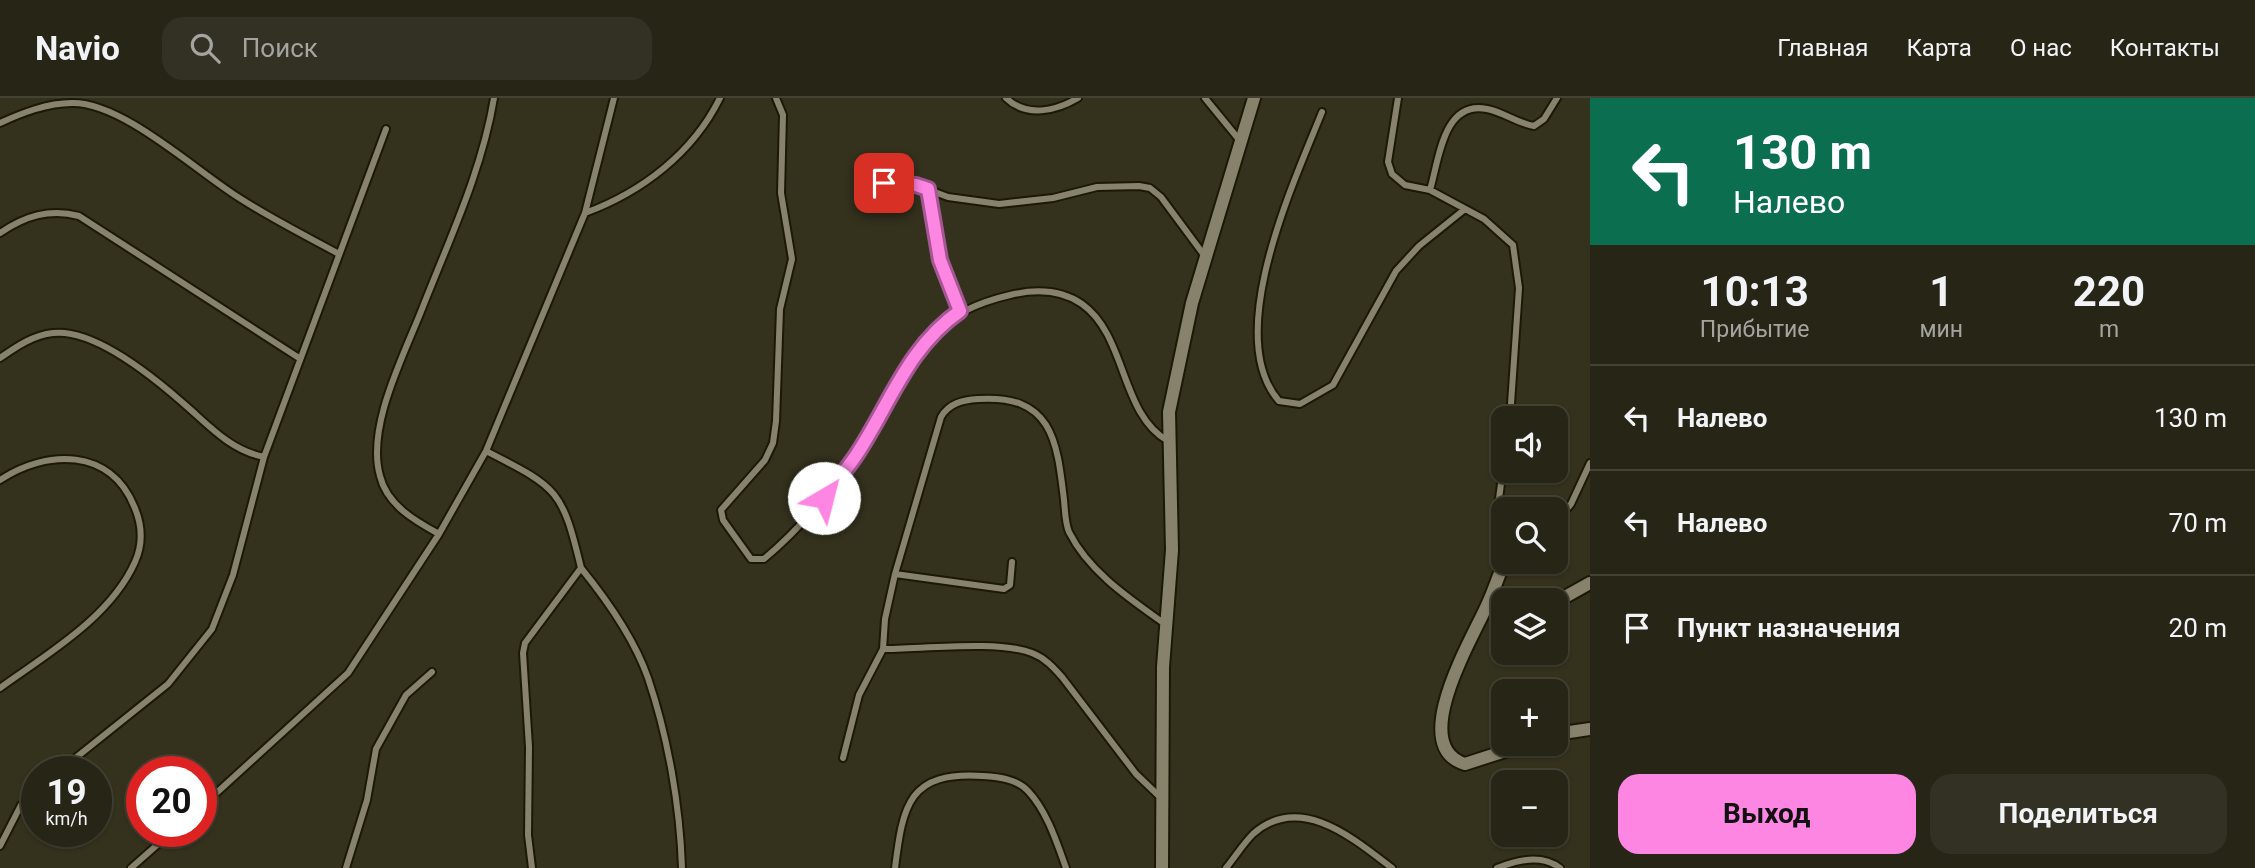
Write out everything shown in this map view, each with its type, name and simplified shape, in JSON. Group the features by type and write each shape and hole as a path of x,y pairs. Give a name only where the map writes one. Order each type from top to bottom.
{"street":[{"path":"1162,868 1163,667 1172,550 1169,412 1178,360 1205,257 1254,98"},
{"path":"1491,756 1465,764 1456,761 1444,748 1445,701 1457,667 1500,574"},
{"path":"1568,595 1590,583"},
{"path":"1568,732 1590,729"}],"lane":[{"path":"439,534 414,521 390,497 380,477 377,443 399,369 482,154 494,98"},
{"path":"217,792 348,673 439,534 486,451 585,214 614,98"},
{"path":"585,214 641,184 670,164 692,143 720,98"},
{"path":"1006,98 1019,107 1043,111 1053,110 1078,98"},
{"path":"1205,98 1241,142"},
{"path":"1398,98 1388,167 1397,179 1405,185 1430,190 1465,209 1504,235 1513,245 1517,257 1518,321 1511,406"},
{"path":"1430,190 1449,126 1458,114 1468,109 1486,108 1534,126 1544,119 1557,98"},
{"path":"779,100 781,193 792,260 780,309 773,443 754,477 722,510 723,520 751,559 764,559 807,520 857,454 909,362 940,325 960,311 1022,292 1049,290 1082,304 1101,327 1119,359 1149,427 1168,441"},
{"path":"0,123 47,106 73,103 100,108 125,119 242,200 339,254"},
{"path":"1322,112 1269,257 1261,296 1257,350 1265,376 1279,401 1300,404 1333,385 1396,271 1419,246 1465,209"},
{"path":"78,756 169,684 212,629 233,575 264,457 386,129"},
{"path":"863,182 905,184 974,202 999,204 1044,200 1097,187 1129,185 1150,188 1161,197 1205,257"},
{"path":"928,189 940,260 960,311"},
{"path":"0,233 20,221 51,211 79,216 299,358"},
{"path":"0,358 38,336 72,334 119,355 169,390 220,436 240,450 264,457"},
{"path":"843,758 859,695 883,649 894,574 944,411 953,404 969,400 1014,401 1036,412 1047,422 1055,439 1068,530 1106,578 1167,625"},
{"path":"486,451 542,481 555,493 566,512 581,568 606,599 647,676 666,749 682,868"},
{"path":"0,480 17,468 41,462 82,459 115,475 124,486 139,517 141,538 136,560 124,583 99,611 74,634 0,688"},
{"path":"1568,508 1590,463"},
{"path":"894,574 1004,589 1010,585 1012,562"},
{"path":"533,868 528,835 529,747 523,653 532,633 581,568"},
{"path":"883,649 986,646 1034,653 1049,663 1062,677 1136,774 1162,799"},
{"path":"346,868 367,800 376,749 407,695 432,672"},
{"path":"895,868 901,824 916,792 933,781 968,775 1006,778 1030,792 1047,821 1066,868"},
{"path":"0,846 21,805"},
{"path":"1226,868 1265,825 1306,819 1337,828 1392,868"},
{"path":"131,868 155,847"},
{"path":"1497,868 1527,859 1552,862 1560,868"}],"route":[{"path":"824,498 857,454 902,373 917,352 940,325 960,311 940,260 928,189 916,185 884,183"}]}
